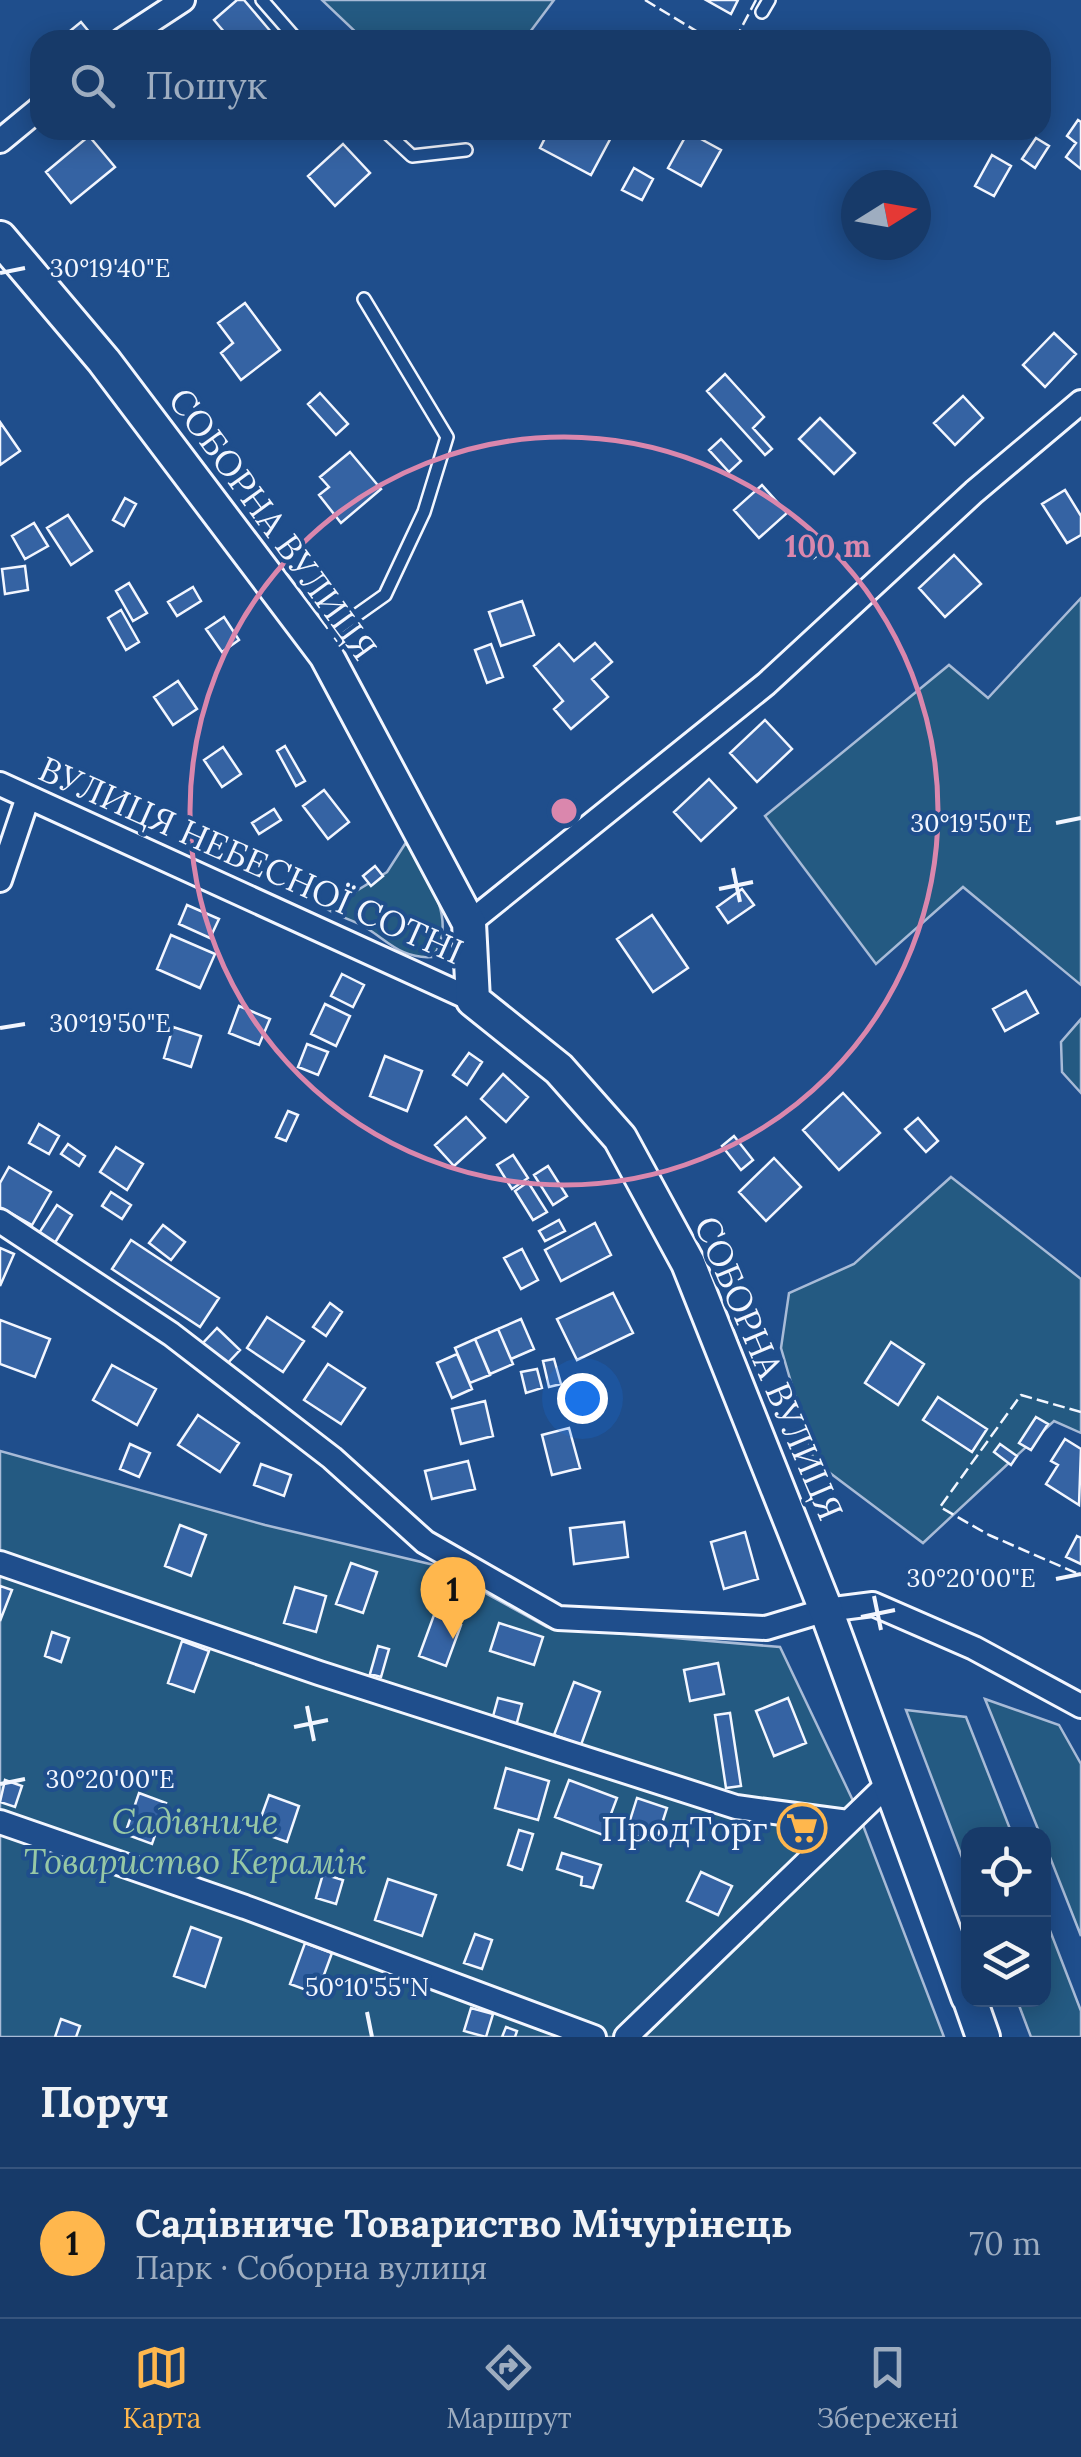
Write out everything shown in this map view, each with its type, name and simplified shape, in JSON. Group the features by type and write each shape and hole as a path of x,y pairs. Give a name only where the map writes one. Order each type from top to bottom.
{"main road":[{"name":"СОБОРНА ВУЛИЦЯ","path":"0,238 104,361 317,644 469,922 473,1000 559,1069 620,1138 692,1272 826,1610 961,1976"},
{"name":"СОБОРНА ВУЛИЦЯ","path":"972,2007 983,2037"}],"street":[{"path":"138,30 184,0"},
{"path":"0,141 30,116"},
{"path":"469,922 766,684 974,492 1081,402"},
{"name":"ВУЛИЦЯ НЕБЕСНОЇ СОТНІ","path":"0,784 473,1000"},
{"path":"0,880 28,797"},
{"path":"0,1221 170,1334 332,1458 425,1542 558,1618 766,1628 826,1610 873,1604 974,1648 1081,1706"},
{"path":"0,1563 318,1673 736,1807 848,1822"},
{"path":"626,2037 890,1782"},
{"path":"0,1822 244,1906 594,2037"}],"lane":[{"path":"262,0 288,30"},
{"path":"395,140 412,156 466,150"},
{"path":"317,644 385,596 424,512 448,438 364,299"}],"green space":[{"path":"322,0 554,0 532,30 354,30"},
{"path":"1081,598 1081,985 963,887 876,964 765,816 949,665 988,698"},
{"path":"405,844 418,851 439,904 442,932 432,957 404,952 327,909 387,872"},
{"path":"1081,1019 1081,1093 1062,1072 1061,1042"},
{"path":"951,1177 1081,1279 1081,1433 1054,1421 923,1543 814,1461 781,1348 789,1293 854,1264"},
{"name":"Садівниче Товариство Керамік","path":"0,1451 265,1525 434,1565 547,1627 780,1647 856,1807 944,2037 0,2037"},
{"path":"985,1699 1059,1725 1081,1764 1081,1936 1051,1860 1051,1827 1037,1827"},
{"path":"906,1710 966,1717 1009,1827 961,1827 961,1855"},
{"path":"1051,1933 1081,2011 1081,2037 1031,2037 1020,2007 1051,2007"}],"building":[{"path":"237,0 244,0 269,30 222,30 214,20"},
{"path":"706,0 738,0 731,14"},
{"path":"81,22 88,30 71,30"},
{"path":"1078,120 1081,169 1066,157 1076,143 1067,136"},
{"path":"84,140 92,140 115,167 71,203 46,172"},
{"path":"544,140 610,140 591,175 540,148"},
{"path":"684,140 703,140 721,150 701,186 668,168"},
{"path":"1035,140 1049,146 1035,168 1022,159"},
{"path":"343,144 370,173 335,206 308,176"},
{"path":"992,155 1011,166 994,196 975,186"},
{"path":"634,168 653,179 642,200 622,190"},
{"path":"245,303 280,350 241,380 221,353 233,343 218,323"},
{"path":"1054,333 1076,354 1045,387 1023,365"},
{"path":"725,374 764,417 753,428 772,449 765,455 707,391"},
{"path":"320,393 348,424 336,435 308,404"},
{"path":"963,396 983,418 955,445 934,423"},
{"path":"820,418 855,453 834,474 799,439"},
{"path":"0,422 20,451 0,465"},
{"path":"721,439 741,461 729,472 709,450"},
{"path":"350,452 381,489 341,523 319,495 329,487 320,477"},
{"path":"762,485 787,513 759,538 734,510"},
{"path":"1065,490 1081,516 1081,535 1067,543 1042,504"},
{"path":"125,498 136,504 124,526 113,520"},
{"path":"68,515 92,551 71,565 47,528"},
{"path":"34,523 48,546 25,559 12,536"},
{"path":"810,533 823,551 814,558 801,540"},
{"path":"954,555 981,584 945,617 919,588"},
{"path":"25,566 28,590 5,594 2,569"},
{"path":"129,583 147,613 133,621 116,591"},
{"path":"193,587 201,601 177,616 168,602"},
{"path":"522,601 534,635 501,646 489,612"},
{"path":"121,610 139,642 126,650 108,618"},
{"path":"224,617 239,640 222,652 206,629"},
{"path":"595,643 612,662 592,679 608,697 571,729 554,709 563,701 534,666 559,644 574,661"},
{"path":"491,644 503,677 487,683 475,650"},
{"path":"178,681 197,709 173,725 154,697"},
{"path":"765,720 792,749 757,782 730,753"},
{"path":"285,746 305,781 296,786 277,751"},
{"path":"223,747 241,774 222,787 204,760"},
{"path":"709,779 736,808 701,841 674,812"},
{"path":"324,790 349,822 328,839 303,806"},
{"path":"274,809 281,820 259,834 252,823"},
{"path":"375,866 383,876 371,886 363,876"},
{"path":"742,889 754,905 728,923 717,907"},
{"path":"187,905 219,919 210,938 179,924"},
{"path":"652,915 688,968 653,992 617,939"},
{"path":"171,935 215,954 200,988 157,969"},
{"path":"342,974 364,985 353,1007 331,996"},
{"path":"1026,991 1038,1013 1005,1031 993,1009"},
{"path":"325,1004 350,1016 336,1046 311,1034"},
{"path":"239,1006 270,1019 259,1045 229,1033"},
{"path":"173,1027 201,1036 191,1067 164,1058"},
{"path":"307,1044 328,1052 318,1075 298,1067"},
{"path":"469,1053 482,1062 467,1085 453,1075"},
{"path":"385,1056 422,1071 407,1111 370,1096"},
{"path":"503,1074 528,1097 506,1122 481,1099"},
{"path":"843,1093 880,1133 839,1170 803,1130"},
{"path":"288,1111 298,1115 286,1141 276,1137"},
{"path":"466,1117 485,1138 454,1166 435,1145"},
{"path":"918,1118 938,1141 926,1152 905,1129"},
{"path":"39,1124 59,1136 49,1154 29,1143"},
{"path":"734,1136 753,1160 741,1170 722,1146"},
{"path":"68,1144 85,1156 79,1166 61,1154"},
{"path":"116,1147 143,1164 127,1190 100,1172"},
{"path":"513,1155 528,1178 512,1189 497,1165"},
{"path":"774,1158 801,1187 766,1221 739,1192"},
{"path":"548,1166 567,1196 553,1205 534,1175"},
{"path":"9,1167 51,1192 32,1225 0,1207 0,1183"},
{"path":"528,1182 547,1212 533,1220 515,1191"},
{"path":"111,1192 131,1205 122,1219 102,1206"},
{"path":"57,1205 72,1215 53,1246 37,1236"},
{"path":"559,1220 565,1231 545,1241 539,1231"},
{"path":"595,1223 611,1255 561,1281 545,1250"},
{"path":"163,1225 185,1242 171,1260 149,1243"},
{"path":"131,1240 219,1298 200,1327 112,1269"},
{"path":"0,1248 14,1254 0,1286"},
{"path":"522,1249 538,1280 521,1289 504,1258"},
{"path":"613,1293 633,1333 577,1360 557,1319"},
{"path":"330,1303 342,1312 326,1336 313,1327"},
{"path":"267,1317 304,1341 283,1372 247,1348"},
{"path":"521,1319 534,1349 511,1359 498,1329"},
{"path":"0,1320 50,1339 35,1377 0,1364"},
{"path":"217,1328 240,1350 225,1366 202,1344"},
{"path":"498,1329 513,1364 490,1374 475,1339"},
{"path":"475,1339 490,1375 470,1383 455,1348"},
{"path":"891,1342 924,1364 898,1405 865,1383"},
{"path":"457,1354 472,1389 452,1398 437,1363"},
{"path":"554,1359 561,1384 549,1387 543,1361"},
{"path":"328,1364 365,1388 341,1424 304,1400"},
{"path":"112,1365 156,1389 137,1425 93,1400"},
{"path":"537,1369 542,1388 526,1393 521,1372"},
{"path":"938,1397 987,1429 972,1452 923,1420"},
{"path":"485,1401 493,1436 461,1444 452,1409"},
{"path":"198,1415 239,1443 220,1472 178,1445"},
{"path":"1036,1417 1048,1424 1031,1450 1019,1443"},
{"path":"569,1428 580,1468 552,1475 542,1435"},
{"path":"1065,1439 1081,1449 1079,1505 1046,1484 1058,1465 1051,1461"},
{"path":"130,1444 150,1453 139,1477 120,1469"},
{"path":"1000,1444 1017,1456 1011,1465 994,1452"},
{"path":"468,1461 475,1489 432,1499 425,1471"},
{"path":"261,1464 291,1475 284,1496 254,1485"},
{"path":"624,1522 628,1557 574,1564 570,1528"},
{"path":"180,1525 206,1535 191,1576 165,1566"},
{"path":"745,1532 758,1579 724,1589 711,1542"},
{"path":"1077,1536 1081,1538 1081,1564 1066,1557"},
{"path":"351,1563 377,1572 363,1613 336,1604"},
{"path":"0,1586 12,1590 0,1621"},
{"path":"295,1587 326,1596 316,1632 284,1623"},
{"path":"434,1615 461,1625 446,1666 419,1656"},
{"path":"499,1623 543,1637 534,1665 490,1651"},
{"path":"52,1632 69,1638 61,1662 45,1656"},
{"path":"182,1641 209,1651 194,1692 168,1683"},
{"path":"378,1646 389,1649 381,1677 370,1674"},
{"path":"718,1663 724,1694 690,1701 684,1670"},
{"path":"574,1682 600,1692 581,1745 554,1735"},
{"path":"498,1698 522,1704 516,1726 492,1720"},
{"path":"788,1698 806,1743 774,1756 756,1711"},
{"path":"730,1713 741,1786 726,1788 715,1715"},
{"path":"506,1768 549,1781 538,1820 495,1808"},
{"path":"5,1780 22,1786 15,1807 0,1802"},
{"path":"569,1780 617,1798 603,1835 555,1817"},
{"path":"139,1793 166,1803 152,1844 125,1834"},
{"path":"269,1795 299,1806 287,1842 256,1831"},
{"path":"637,1798 667,1808 656,1842 626,1833"},
{"path":"519,1830 533,1834 522,1870 508,1865"},
{"path":"562,1853 601,1865 593,1888 581,1885 582,1877 557,1869"},
{"path":"701,1872 732,1886 718,1915 687,1901"},
{"path":"323,1874 343,1880 336,1904 316,1898"},
{"path":"388,1879 436,1895 422,1936 375,1920"},
{"path":"191,1927 221,1938 205,1987 174,1976"},
{"path":"475,1934 492,1940 482,1969 464,1963"},
{"path":"305,1943 332,1953 317,1994 290,1984"},
{"path":"471,2008 493,2014 486,2037 464,2031"},
{"path":"61,2019 80,2026 76,2037 55,2037"},
{"path":"506,2027 517,2031 515,2037 502,2037"}],"fence":[{"path":"645,0 694,30"},
{"path":"740,30 756,0"},
{"path":"1081,1412 1021,1395 940,1507 989,1535 1081,1575"}],"place":[{"name":"Садівниче Товариство Мічурінець","path":"453,1639"},
{"name":"ПродТорг","path":"802,1828"}]}
